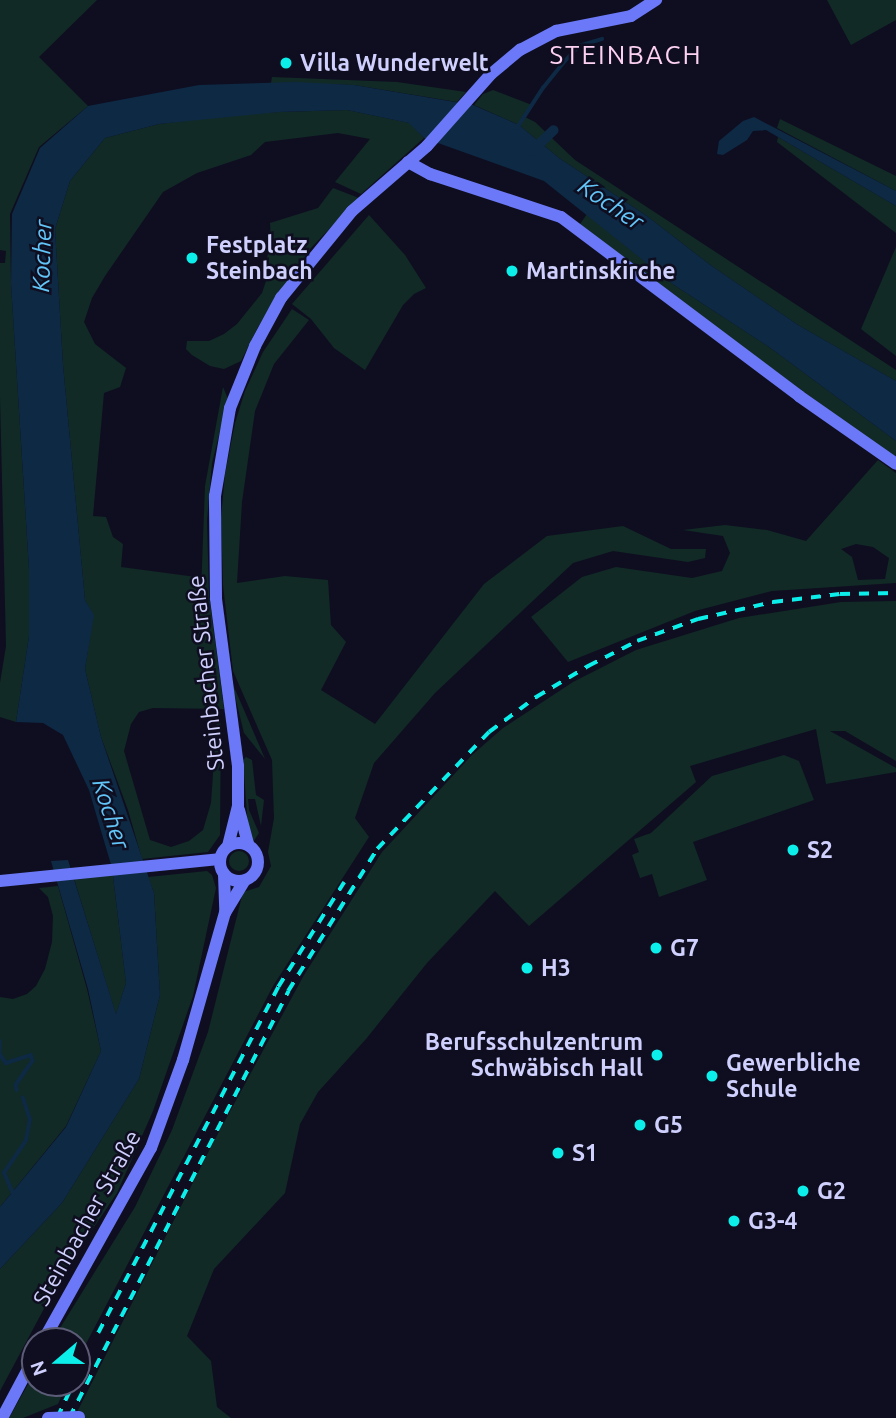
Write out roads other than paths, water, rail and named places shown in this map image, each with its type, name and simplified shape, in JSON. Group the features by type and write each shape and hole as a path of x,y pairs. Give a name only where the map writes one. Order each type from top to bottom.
{"main road":[{"name":"Steinbacher Straße","path":"228,846 237,806 238,766 216,598 215,496 230,408 255,346 281,298 352,211 426,146 476,91 520,50 537,38 556,31 631,16 656,0"},
{"path":"408,162 430,174 561,217 799,396 896,464"},
{"name":"Steinbacher Straße","path":"237,806 248,844"},
{"path":"0,881 219,859 228,846 237,842 248,844 256,851 258,863 254,874 244,881 232,880 224,874 219,859"},
{"name":"Steinbacher Straße","path":"224,874 225,913"},
{"name":"Steinbacher Straße","path":"51,1327 151,1148 183,1060 225,913 244,881"},
{"path":"2,1418 21,1382"},
{"path":"48,1418 79,1417"}],"water":[{"name":"Kocher","path":"295,82 354,85 473,105 519,125 559,158 647,216 709,264 798,325 896,381 896,441 769,347 674,285 544,181 424,138 409,123 347,110 279,112 159,124 105,138 70,181 55,229 63,365 85,600 94,615 85,669 101,737 154,893 160,995 139,1079 62,1203 0,1269 0,1207 66,1127 101,1051 88,989 51,861 68,860 116,1014 126,983 112,868 89,790 63,735 43,723 16,722 29,636 29,569 11,284 12,214 40,148 88,106 199,85"},
{"path":"754,117 896,191 896,206 766,130 753,131 747,140 723,155 717,154 719,141 743,121"}],"waterway":[{"path":"517,128 543,88 579,46 602,39"},
{"path":"532,151 554,130"},
{"path":"0,1041 0,1054 6,1063 31,1055 33,1061 16,1085 17,1090"},
{"path":"13,1194 4,1173 26,1140 30,1120 23,1098"}],"railway":[{"path":"69,1418 288,991 377,849 489,732 536,697 588,666 637,641 698,619 773,602 840,594 896,593"},
{"path":"98,1333 278,987 344,882"},
{"path":"57,1418 67,1397"}],"place":[{"name":"Villa Wunderwelt","path":"286,63"},
{"name":"Festplatz Steinbach","path":"192,258"},
{"name":"Martinskirche","path":"512,271"},
{"name":"S2","path":"793,850"},
{"name":"G7","path":"656,948"},
{"name":"H3","path":"527,968"},
{"name":"Berufsschulzentrum Schwäbisch Hall","path":"657,1055"},
{"name":"Gewerbliche Schule","path":"712,1076"},
{"name":"G5","path":"640,1125"},
{"name":"S1","path":"558,1153"},
{"name":"G2","path":"803,1191"},
{"name":"G3-4","path":"734,1221"}],"district":[{"name":"STEINBACH","path":"626,55"}]}
